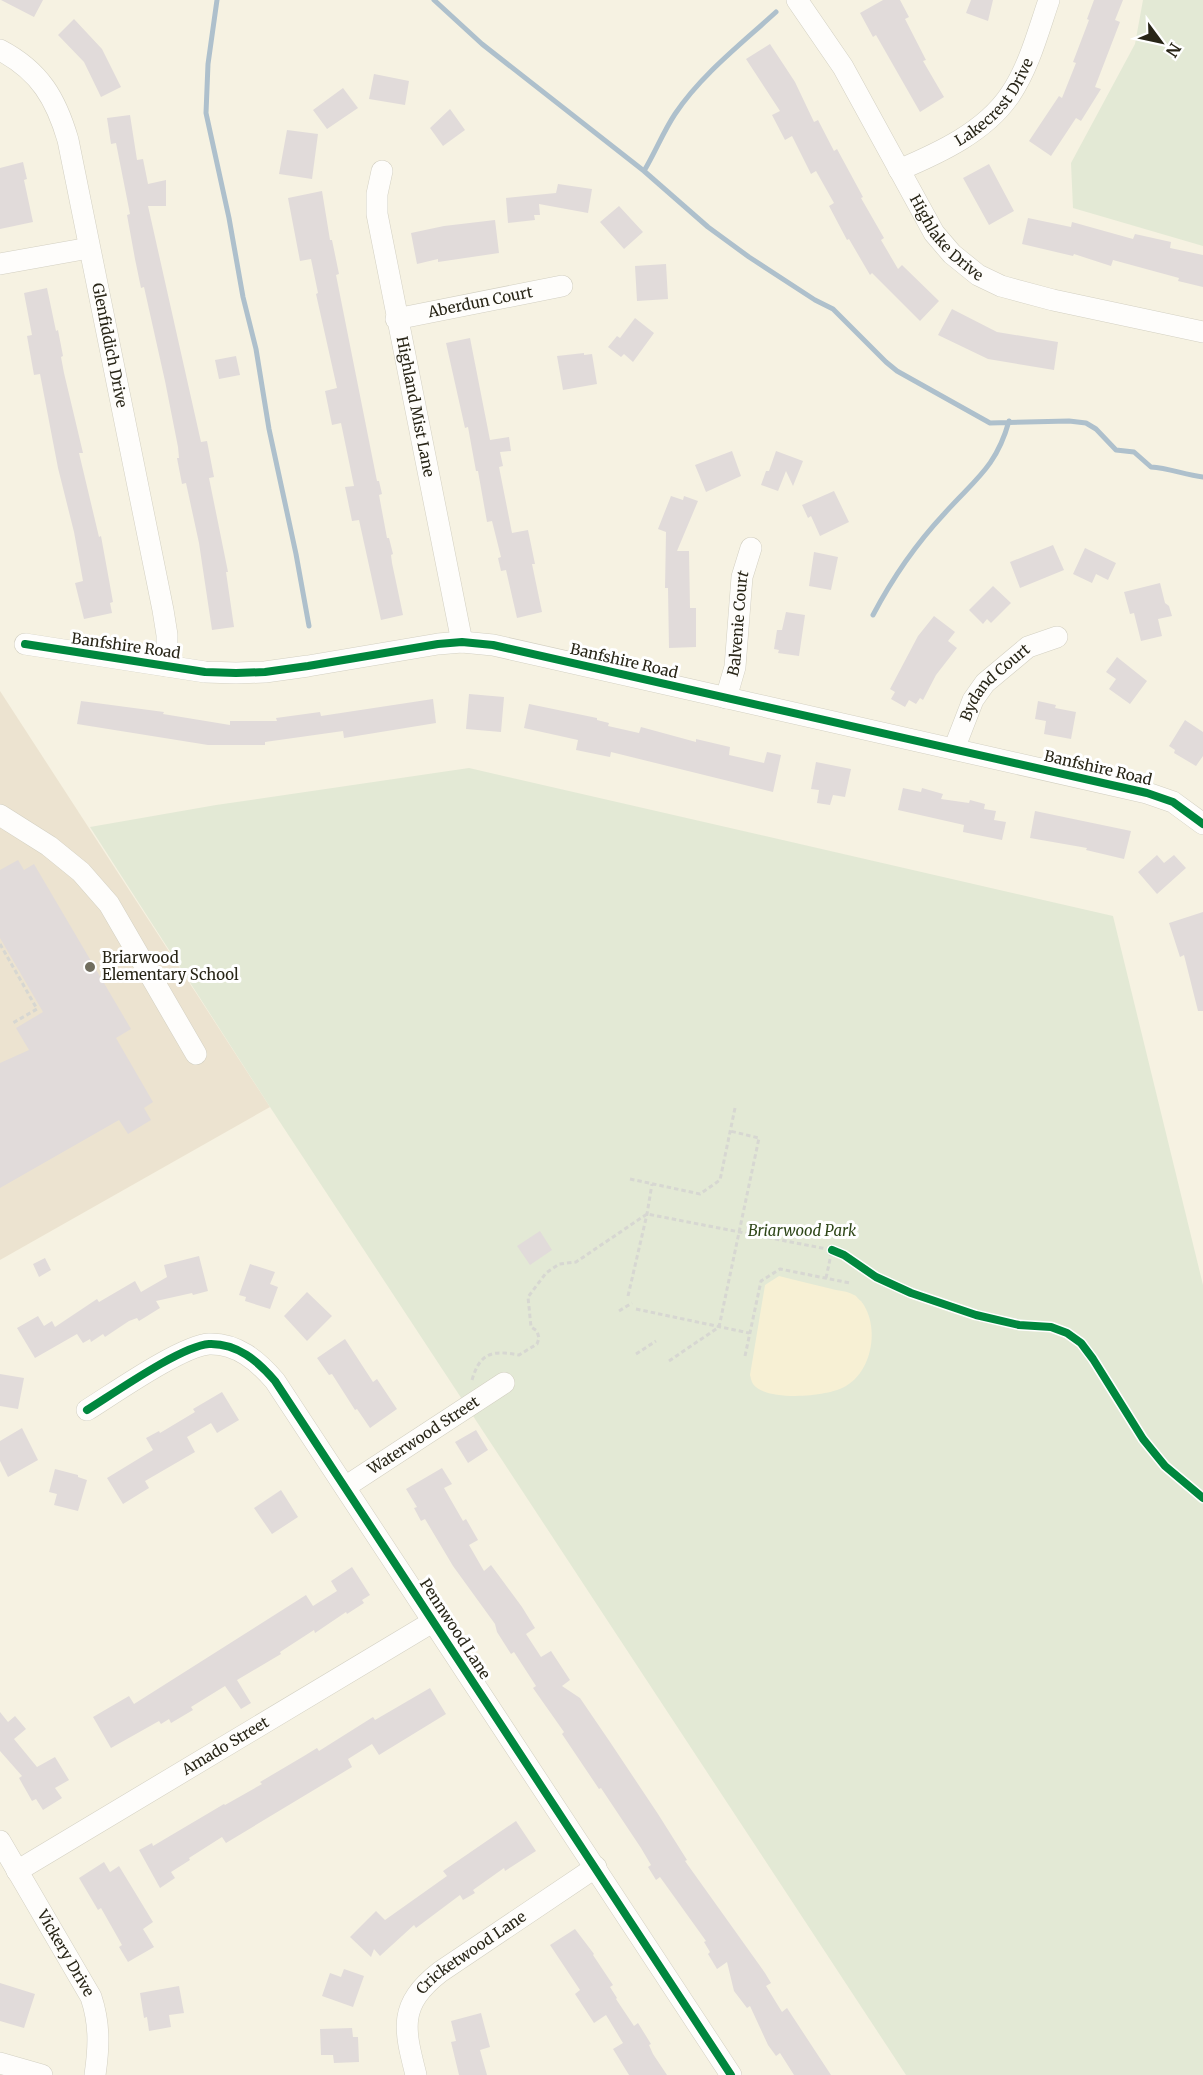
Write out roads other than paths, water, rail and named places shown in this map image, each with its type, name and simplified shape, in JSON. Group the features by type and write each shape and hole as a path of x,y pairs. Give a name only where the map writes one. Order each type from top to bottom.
{"street":[{"name":"Highlake Drive","path":"797,0 843,67 934,233 952,254 978,275 1001,286 1053,300 1203,332"},
{"name":"Lakecrest Drive","path":"899,170 953,144 998,110 1011,94 1027,62 1049,0"},
{"name":"Glenfiddich Drive","path":"0,50 27,68 42,84 60,112 68,140 163,610 167,635 167,666"},
{"name":"Highland Mist Lane","path":"382,171 376,214 462,642"},
{"path":"0,264 89,248"},
{"name":"Aberdun Court","path":"396,319 562,286"},
{"name":"Balvenie Court","path":"726,698 735,667 742,577 750,548"},
{"name":"Bydand Court","path":"954,749 973,700 985,683 1028,647 1057,637"},
{"name":"Banfshire Road","path":"25,644 205,672 265,672 438,644 462,642 493,645 1147,793 1173,802 1203,824"},
{"path":"0,815 49,846 81,872 110,904 196,1054"},
{"name":"Pennwood Lane","path":"87,1410 170,1359 201,1345 212,1344 232,1348 253,1358 275,1381 731,2075"},
{"name":"Waterwood Street","path":"345,1487 504,1383"},
{"name":"Amado Street","path":"17,1871 434,1621"},
{"name":"Vickery Drive","path":"0,1841 91,1997 99,2026 95,2075"},
{"name":"Cricketwood Lane","path":"416,2075 408,2043 407,2028 411,2005 420,1989 440,1972 596,1867"},
{"path":"0,2063 42,2075"}],"waterway":[{"path":"217,0 208,64 206,113 229,218 243,297 256,349 269,429 309,626"},
{"path":"434,0 482,44 644,171 708,227 749,257 815,300 833,309 897,371 990,423 1069,421 1086,423 1096,429 1116,450 1134,452 1151,467 1203,477"},
{"path":"644,171 685,100 722,60 776,12"},
{"path":"873,615 896,575 914,550 991,462 998,451 1009,421"}],"place":[{"name":"Briarwood Elementary School","path":"90,967"}],"park label":[{"name":"Briarwood Park","path":"802,1231"}]}
